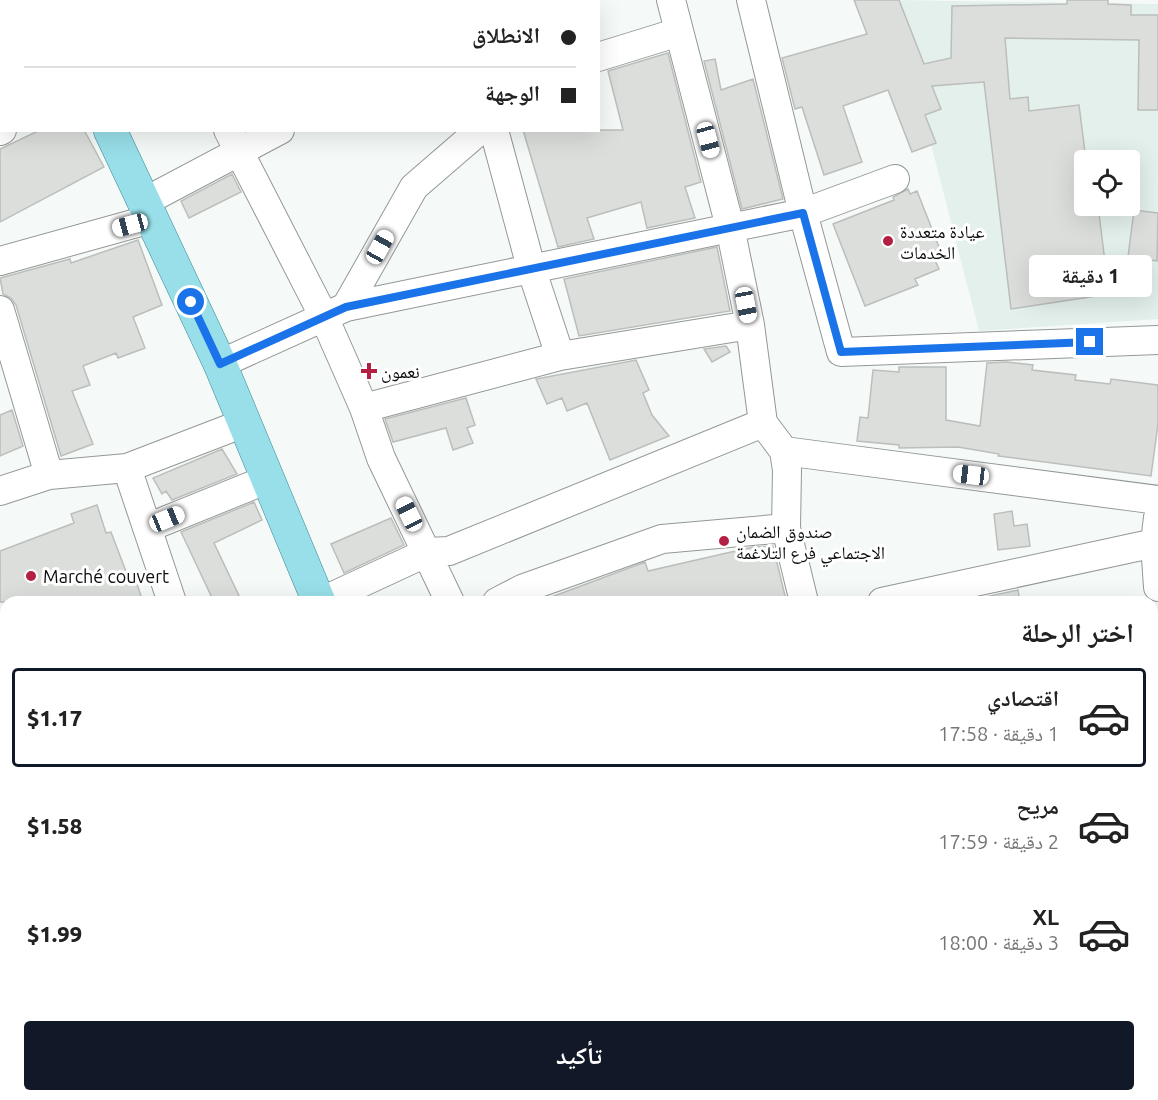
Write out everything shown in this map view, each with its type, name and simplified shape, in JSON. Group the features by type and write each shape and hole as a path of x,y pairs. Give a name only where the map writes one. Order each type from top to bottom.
{"main road":[{"path":"111,132 220,364 317,596"}],"street":[{"path":"671,0 730,227 750,325 763,423 783,451 787,470 786,528 803,596"},
{"path":"751,0 803,213 841,352 1158,340"},
{"path":"600,56 679,32"},
{"path":"0,261 148,210 233,141 271,132"},
{"path":"335,312 414,187 478,132"},
{"path":"495,132 532,271 560,356"},
{"path":"233,141 335,312 381,458 447,596"},
{"path":"220,364 335,312 803,213 895,179"},
{"path":"0,312 49,475"},
{"path":"364,408 560,356 750,325"},
{"path":"0,491 49,475 127,468 244,423"},
{"path":"332,596 428,552 449,551 763,423"},
{"path":"783,451 1158,500"},
{"path":"127,468 170,596"},
{"path":"147,528 268,479"},
{"path":"540,593 662,539 786,528"},
{"path":"905,596 1157,530 1158,587"}],"shaded area":[{"path":"894,0 1158,4 1158,319 979,331"}],"building":[{"path":"854,0 899,0 924,64 951,58 952,6 1067,4 1067,0 1108,0 1108,4 1131,5 1131,15 1158,15 1158,110 1138,110 1139,40 1005,38 1010,99 1028,97 1029,111 1079,105 1085,150 1074,150 1074,216 1099,216 1109,294 1011,309 984,82 932,86 941,109 925,115 936,143 912,152 888,90 843,106 862,162 824,175 802,107 795,109 782,58 867,34"},
{"path":"668,53 701,182 685,187 695,218 647,228 641,202 587,218 594,239 558,247 524,132 623,130 608,71"},
{"path":"715,59 721,90 753,79 783,199 742,209 704,61"},
{"path":"36,132 85,132 104,167 0,222 0,149"},
{"path":"232,174 241,192 189,218 181,201"},
{"name":"عيادة متعددة الخدمات","path":"908,189 910,194 917,191 943,257 935,260 939,269 915,279 918,285 865,306 833,224 894,200 893,197"},
{"path":"1140,211 1158,213 1157,261 1128,257 1133,216 1140,216"},
{"path":"138,240 162,305 133,317 145,348 118,358 116,353 83,366 90,385 72,391 93,444 61,456 16,305 11,298 3,294 0,278 70,259 71,263"},
{"path":"717,247 730,311 579,336 564,279"},
{"path":"726,346 730,352 712,362 704,349"},
{"path":"636,360 649,390 643,393 652,415 669,436 610,460 587,403 567,411 562,398 547,404 536,379"},
{"path":"1007,362 1033,365 1032,370 1076,375 1075,380 1110,384 1111,379 1158,385 1158,424 1151,476 998,456 999,454 958,447 899,448 899,445 857,441 860,417 868,418 873,370 899,372 899,367 946,367 946,420 980,426 987,363"},
{"path":"466,398 475,425 467,428 473,443 453,450 446,428 393,442 385,419"},
{"path":"12,410 23,446 0,456 0,415"},
{"path":"222,449 237,474 172,500 166,491 162,494 153,478"},
{"path":"254,502 262,520 214,543 239,596 211,596 181,532"},
{"path":"97,505 106,533 111,532 127,574 133,572 141,596 0,596 0,551 74,523 71,514"},
{"path":"1012,511 1014,526 1027,524 1030,546 998,550 994,514"},
{"path":"391,518 404,545 344,573 331,544"},
{"path":"773,546 785,596 554,596 645,562 648,571 753,547"},
{"path":"1018,590 1019,596 990,596"}],"place":[{"name":"عيادة متعددة الخدمات","path":"888,241"},
{"name":"نعمون","path":"369,371"},
{"name":"صندوق الضمان الاجتماعي فرع التلاغمة","path":"724,541"},
{"name":"Marché couvert","path":"31,576"}],"route":[{"path":"191,302 220,364 346,307 532,271 803,213 841,352 1090,342"}]}
